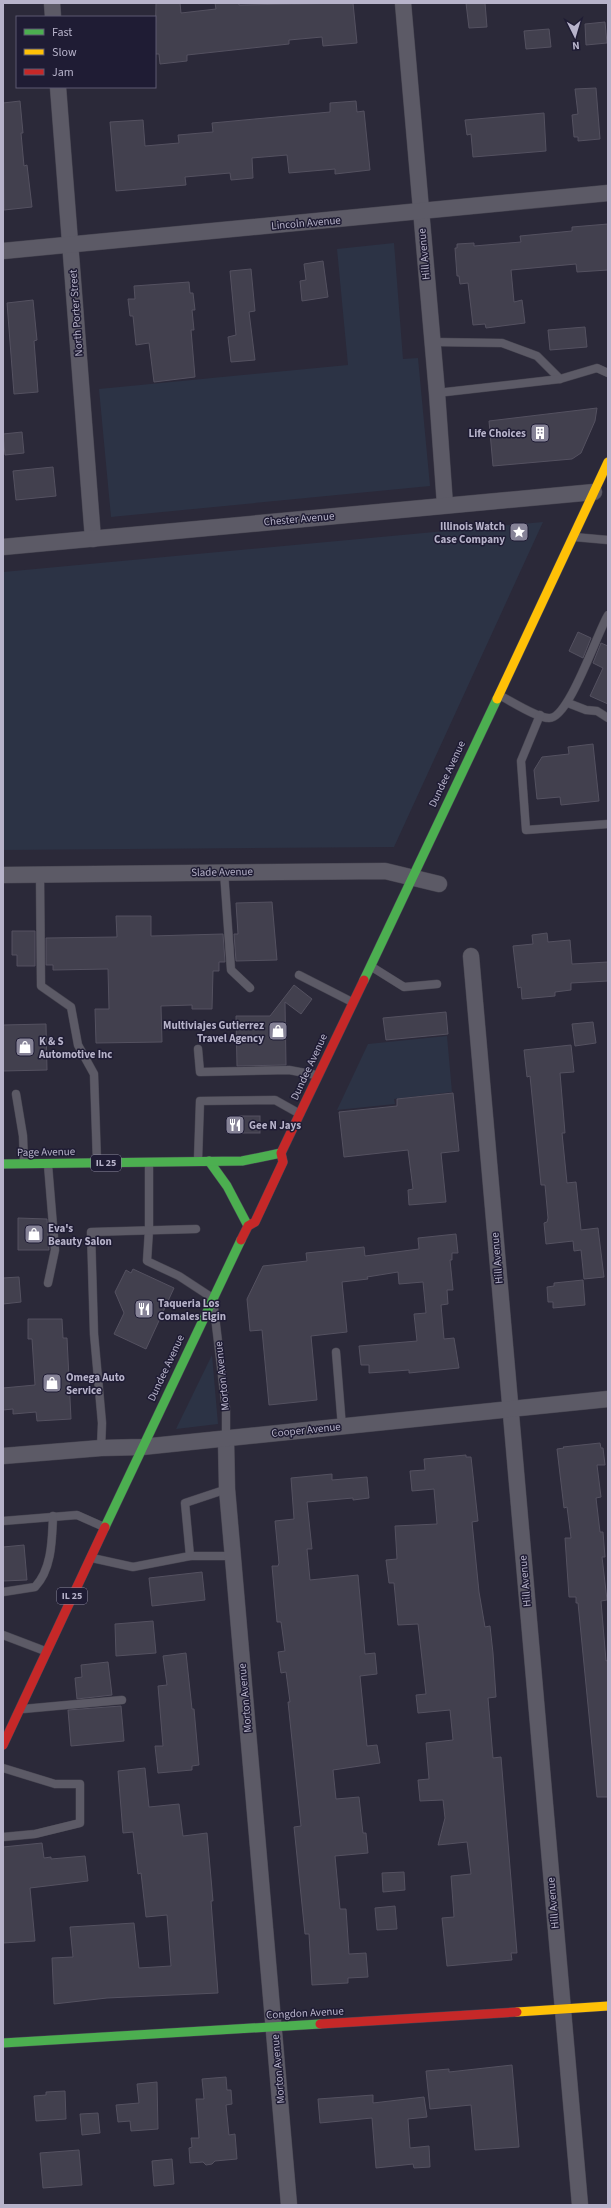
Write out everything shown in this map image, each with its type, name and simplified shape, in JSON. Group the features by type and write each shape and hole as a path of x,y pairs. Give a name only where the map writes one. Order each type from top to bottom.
{"main road":[{"name":"Dundee Avenue","path":"3,1745 104,1527 213,1298 248,1226 255,1222 283,1162 281,1153 301,1115 370,966 413,879 608,462"},
{"name":"Page Avenue","path":"3,1164 242,1161 281,1153"},
{"path":"209,1161 227,1186 248,1226"},
{"name":"Congdon Avenue","path":"3,2042 608,2006"}],"street":[{"path":"52,3 53,16"},
{"name":"Hill Avenue","path":"402,3 437,393 445,505"},
{"name":"North Porter Street","path":"58,88 93,538"},
{"name":"Lincoln Avenue","path":"3,252 421,213 608,193"},
{"name":"Chester Avenue","path":"3,547 594,492"},
{"name":"Slade Avenue","path":"3,875 385,871 413,879 439,884"},
{"name":"Hill Avenue","path":"471,956 580,2205"},
{"name":"Cooper Avenue","path":"3,1456 101,1448 142,1447 608,1399"},
{"name":"Morton Avenue","path":"226,1439 227,1489 232,1556 289,2205"}],"lane":[{"path":"432,342 502,343 537,356 560,379"},
{"path":"437,393 560,379 597,368 608,373"},
{"path":"573,537 608,540"},
{"path":"498,695 540,715 549,718 558,716 568,703 608,615"},
{"path":"568,703 586,710 597,711 608,718"},
{"path":"540,715 521,761 526,830 608,824"},
{"path":"224,872 231,970 250,988"},
{"path":"40,874 41,986 71,1007 78,1045 94,1074 97,1163"},
{"path":"370,966 404,987 437,984"},
{"path":"299,974 353,1002"},
{"path":"198,1049 200,1072 289,1070 319,1076"},
{"path":"16,1094 23,1136 24,1164"},
{"path":"198,1161 200,1101 275,1100 301,1115"},
{"path":"148,1162 150,1230 147,1261 179,1276 213,1298"},
{"path":"48,1164 55,1250 48,1283"},
{"path":"101,1448 102,1423 94,1334 91,1232 196,1229"},
{"name":"Morton Avenue","path":"213,1298 225,1401 226,1439"},
{"path":"336,1352 342,1427"},
{"path":"190,1556 185,1503 227,1489"},
{"path":"3,1521 78,1514 104,1527"},
{"path":"3,1592 35,1587 43,1577 50,1550 53,1516"},
{"path":"90,1557 133,1567 190,1556 232,1556"},
{"path":"3,1635 46,1651"},
{"path":"20,1710 122,1700"},
{"path":"3,1768 55,1784 80,1784 80,1823 35,1834 3,1837"}],"shaded area":[{"path":"394,243 403,359 418,358 430,486 111,517 99,389 348,365 337,249"},
{"path":"543,522 394,847 3,850 3,572"},
{"path":"447,1036 452,1092 394,1099 395,1104 337,1110 368,1044"},
{"path":"212,1355 218,1424 176,1429"}],"building":[{"path":"156,3 180,3 181,13 216,9 215,3 239,3 239,5 353,3 357,43 323,46 322,37 289,40 289,44 187,55 187,61 160,64 159,54 156,54"},
{"path":"466,3 485,3 487,27 469,28"},
{"path":"605,22 607,43 586,45 585,24"},
{"path":"549,29 551,47 526,49 524,31"},
{"path":"596,88 600,139 578,141 578,137 574,137 572,115 578,114 575,89"},
{"path":"20,101 24,166 27,165 32,207 4,210 3,103"},
{"path":"356,101 357,112 364,111 370,170 335,174 335,169 289,173 287,155 252,158 253,178 231,180 230,173 185,177 186,185 116,191 110,122 143,120 145,146 179,143 178,135 213,132 212,123 330,112 330,103"},
{"path":"544,113 546,151 473,157 471,134 467,135 465,120"},
{"path":"608,224 608,270 577,272 576,264 511,270 514,302 522,300 525,323 486,328 485,324 473,325 468,283 460,284 459,276 457,276 455,248 457,248 457,244 474,243 474,246 521,242 520,236 572,231 572,227"},
{"path":"323,261 328,297 302,301 300,281 306,280 304,264"},
{"path":"251,269 255,311 249,312 255,360 231,362 228,337 236,335 230,271"},
{"path":"189,282 190,293 193,293 195,310 192,310 194,330 191,330 195,377 154,382 149,343 136,345 133,316 130,316 128,299 135,299 134,286"},
{"path":"33,300 37,340 34,341 38,392 14,394 7,303"},
{"path":"585,327 587,347 550,350 548,330"},
{"name":"Life Choices","path":"597,408 595,421 581,453 572,459 493,466 489,421"},
{"path":"22,432 24,453 5,455 3,434"},
{"path":"53,467 56,496 16,500 13,471"},
{"path":"578,632 591,638 583,658 569,651"},
{"path":"601,643 608,646 608,704 590,696 603,668 593,663"},
{"path":"593,744 599,801 561,805 560,797 537,799 534,770 542,757 569,754 568,747"},
{"path":"272,902 277,960 236,961 234,934 238,934 236,903"},
{"path":"116,916 151,916 151,936 223,934 225,962 219,962 219,971 213,971 212,1009 192,1009 192,1005 161,1006 162,1042 96,1043 95,1009 109,1009 108,969 53,970 53,965 46,965 46,938 117,937"},
{"path":"12,931 35,931 35,966 17,966 17,955 12,955"},
{"path":"547,933 548,942 570,940 572,964 608,962 608,981 571,983 571,990 555,992 555,996 522,999 521,987 518,988 513,946 533,944 532,935"},
{"path":"294,985 312,999 301,1014 285,1002 286,1065 237,1066 236,1016 270,1016"},
{"path":"446,1012 448,1034 386,1040 383,1018"},
{"path":"593,1022 596,1043 575,1046 572,1024"},
{"name":"K & S Automotive Inc","path":"46,1024 47,1070 3,1071 3,1025"},
{"path":"571,1045 574,1072 560,1073 565,1133 562,1133 567,1183 576,1182 581,1230 598,1228 604,1277 584,1279 581,1250 574,1251 573,1241 546,1244 544,1223 547,1222 548,1218 545,1185 541,1185 530,1076 527,1077 524,1050"},
{"path":"453,1093 459,1151 441,1153 446,1202 409,1205 408,1190 413,1189 408,1150 344,1157 339,1112 397,1106 397,1099"},
{"path":"240,1116 260,1116 260,1133 240,1133"},
{"name":"Eva's Beauty Salon","path":"18,1218 47,1219 49,1250 18,1250"},
{"path":"456,1234 458,1253 452,1253 452,1260 450,1260 453,1290 447,1290 448,1304 441,1305 444,1339 454,1338 459,1368 409,1373 409,1370 369,1373 369,1365 361,1365 359,1346 417,1341 414,1314 426,1313 423,1282 399,1284 398,1272 367,1277 368,1279 342,1282 347,1332 311,1336 317,1400 269,1405 262,1330 250,1331 247,1299 263,1266 307,1261 306,1253 364,1247 365,1256 419,1249 418,1238"},
{"name":"Taqueria Los Comales Elgin","path":"133,1269 174,1288 146,1349 114,1334 124,1313 115,1292 126,1270 131,1273"},
{"path":"19,1277 21,1302 3,1304 3,1278"},
{"path":"583,1280 585,1305 553,1308 553,1302 548,1302 547,1287 554,1286 554,1283"},
{"name":"Omega Auto Service","path":"28,1319 62,1319 63,1338 67,1338 71,1419 37,1421 36,1412 13,1414 13,1409 3,1410 3,1388 35,1385 32,1339 28,1339"},
{"path":"600,1443 601,1448 603,1448 605,1465 597,1465 601,1497 596,1498 600,1532 603,1532 605,1557 602,1557 607,1600 601,1601 606,1661 608,1660 608,1797 597,1797 578,1603 576,1603 576,1597 569,1597 565,1538 571,1538 567,1507 564,1508 557,1449"},
{"path":"466,1455 466,1457 471,1457 478,1521 472,1522 479,1592 485,1627 490,1626 493,1653 496,1697 488,1698 493,1758 501,1757 517,1953 511,1953 512,1960 447,1966 442,1918 454,1917 451,1876 471,1874 467,1842 438,1845 445,1818 443,1800 420,1801 418,1780 429,1779 426,1743 453,1740 450,1710 418,1713 416,1695 426,1694 418,1624 398,1625 394,1583 389,1583 386,1560 397,1559 395,1526 437,1524 434,1489 412,1491 410,1471 425,1470 424,1459"},
{"path":"332,1474 332,1480 367,1477 369,1498 307,1502 312,1549 307,1549 310,1580 358,1575 365,1654 375,1653 377,1674 360,1676 367,1746 377,1745 380,1763 333,1770 336,1799 359,1797 363,1833 366,1833 368,1853 335,1856 340,1909 346,1909 349,1954 366,1953 368,1977 348,1978 348,1983 312,1985 309,1934 305,1934 294,1827 301,1826 288,1702 290,1702 286,1672 281,1673 278,1652 285,1651 281,1622 277,1622 272,1566 278,1566 279,1563 275,1521 294,1519 291,1478"},
{"path":"24,1545 27,1580 3,1581 3,1547"},
{"path":"202,1572 205,1600 152,1606 149,1578"},
{"path":"153,1621 156,1653 116,1656 115,1624"},
{"path":"186,1653 192,1709 194,1709 199,1765 192,1766 192,1770 158,1773 155,1746 163,1746 158,1686 167,1685 163,1656"},
{"path":"108,1662 112,1695 77,1699 75,1678 82,1677 81,1665"},
{"path":"121,1706 124,1741 71,1746 68,1710"},
{"path":"145,1768 149,1807 179,1804 183,1836 207,1833 213,1901 211,1901 218,1993 107,1998 54,2004 52,1958 73,1957 70,1927 134,1923 139,1968 171,1966 167,1915 146,1917 141,1873 138,1874 133,1832 123,1833 118,1771"},
{"path":"42,1843 44,1858 51,1857 51,1859 85,1856 88,1881 30,1888 35,1941 3,1943 3,1847"},
{"path":"404,1872 405,1890 383,1892 382,1873"},
{"path":"395,1906 397,1929 377,1930 375,1908"},
{"path":"512,2065 519,2147 475,2150 471,2105 430,2109 426,2071 449,2069 449,2072"},
{"path":"226,2077 227,2090 231,2090 232,2104 226,2105 229,2135 235,2134 237,2159 215,2161 212,2164 206,2165 203,2162 190,2163 189,2148 192,2147 191,2138 199,2138 196,2099 204,2099 202,2079"},
{"path":"157,2082 158,2129 131,2131 130,2121 118,2122 116,2105 139,2103 137,2084"},
{"path":"65,2091 66,2119 36,2121 34,2096 46,2095 46,2092"},
{"path":"373,2095 373,2103 424,2097 427,2117 408,2119 410,2148 429,2146 430,2167 414,2168 413,2164 376,2168 372,2118 320,2123 318,2099"},
{"path":"98,2113 100,2133 82,2135 80,2114"},
{"path":"79,2150 82,2185 43,2188 40,2153"},
{"path":"172,2159 174,2184 154,2186 152,2161"}],"traffic: fast":[{"path":"364,980 497,699"},
{"path":"3,1164 242,1161 281,1153"},
{"path":"209,1161 227,1186 248,1226"},
{"path":"105,1527 241,1240"},
{"path":"3,2043 320,2024"}],"traffic: slow":[{"path":"497,699 608,462"},
{"path":"517,2012 608,2006"}],"traffic: jam":[{"path":"241,1240 248,1226 255,1222 283,1162 281,1153 364,980"},
{"path":"3,1745 105,1527"},
{"path":"320,2024 517,2012"}],"place":[{"name":"Life Choices","path":"540,433"},
{"name":"Illinois Watch Case Company","path":"519,532"},
{"name":"Multiviajes Gutierrez Travel Agency","path":"278,1031"},
{"name":"K & S Automotive Inc","path":"25,1047"},
{"name":"Gee N Jays","path":"235,1125"},
{"name":"Eva's Beauty Salon","path":"34,1234"},
{"name":"Taqueria Los Comales Elgin","path":"144,1309"},
{"name":"Omega Auto Service","path":"52,1383"}]}
